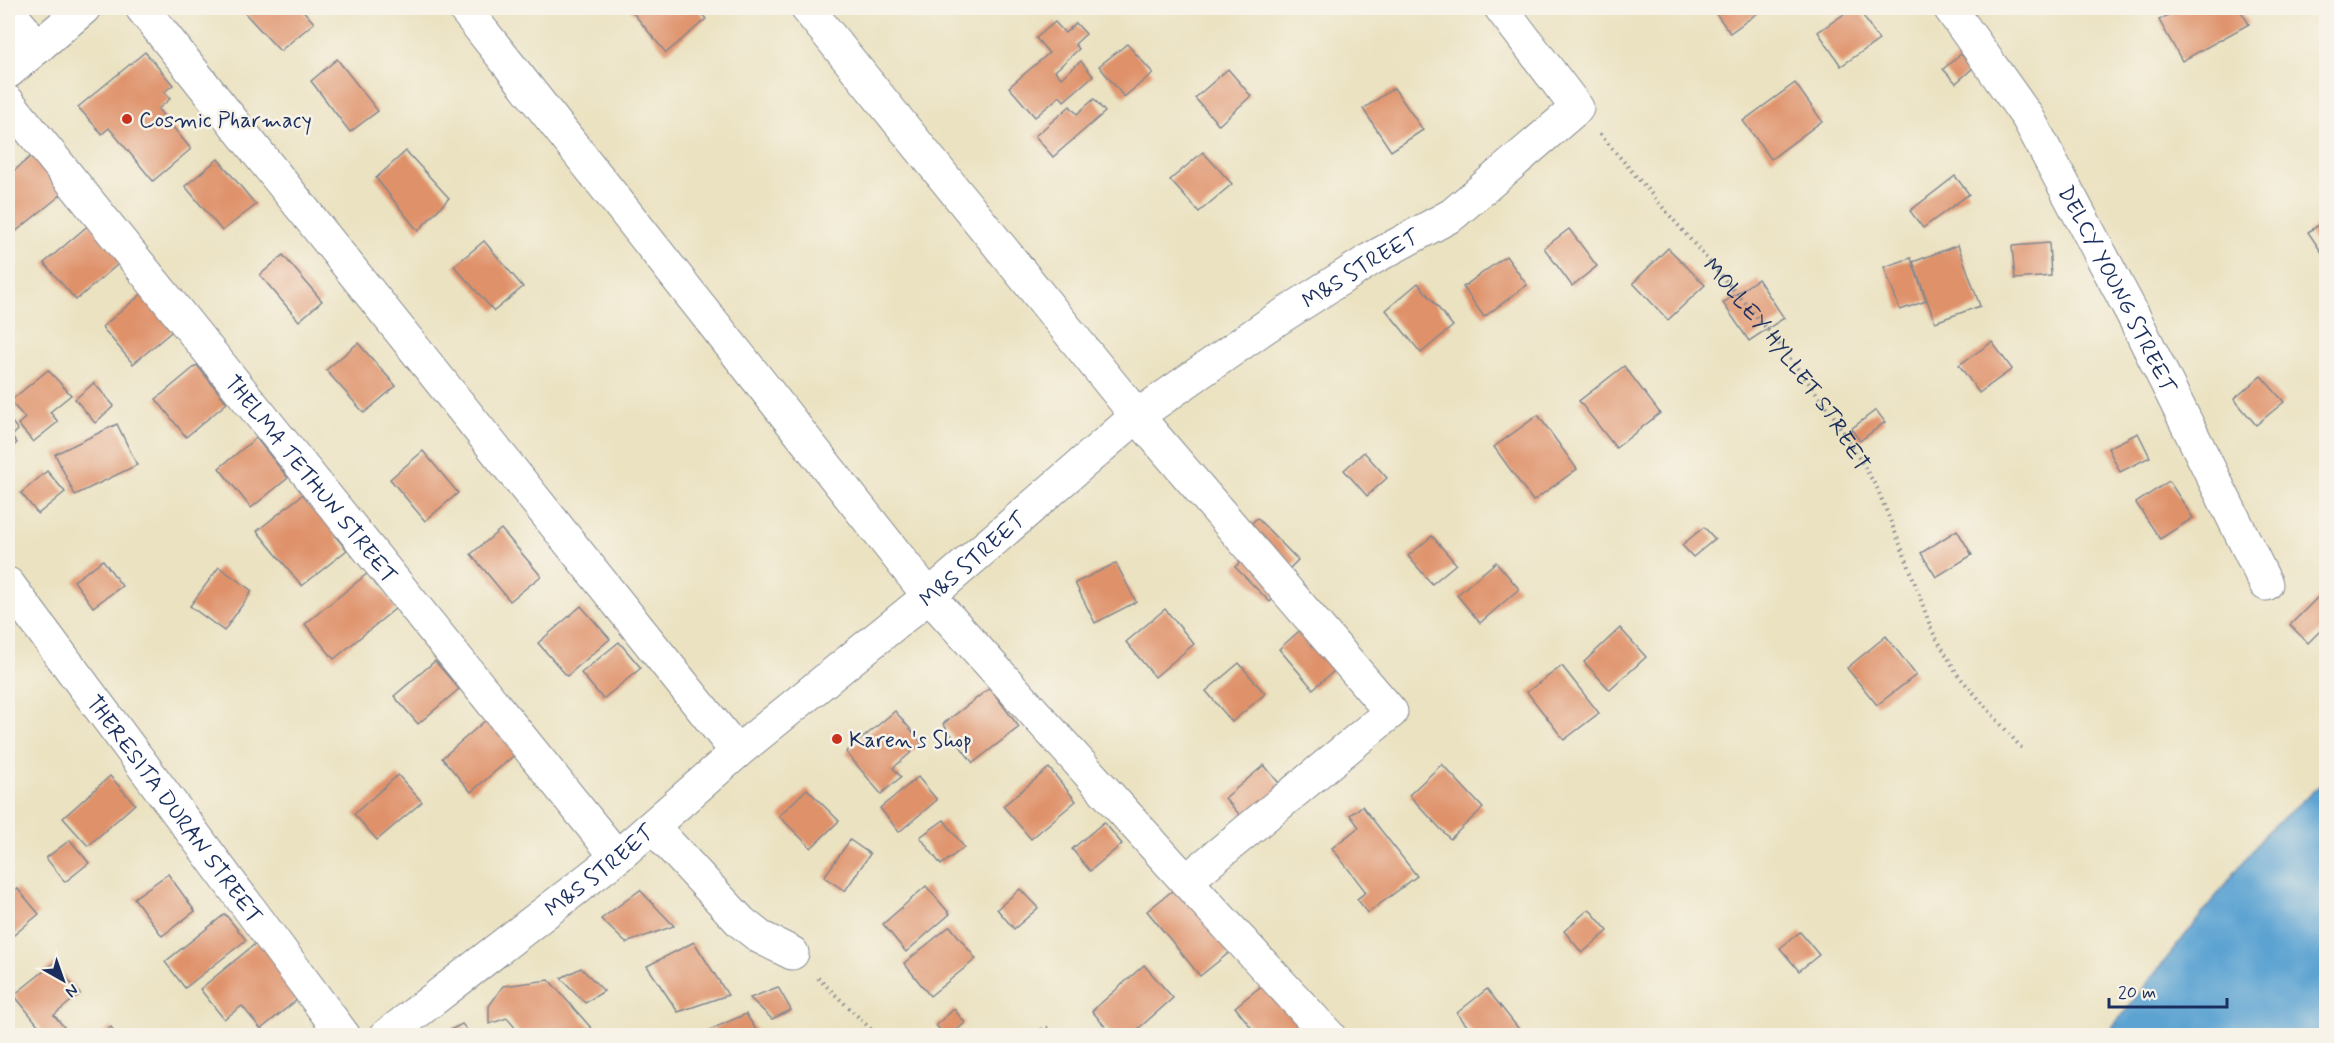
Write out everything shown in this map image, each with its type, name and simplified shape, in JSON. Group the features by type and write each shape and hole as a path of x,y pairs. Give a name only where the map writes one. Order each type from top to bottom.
{"street":[{"path":"8,72 84,8"},
{"path":"142,8 737,752"},
{"path":"464,8 929,596 1186,881 1329,1035"},
{"path":"807,8 1137,416 1391,712 1186,881"},
{"path":"1501,8 1577,108"},
{"name":"DELCY YOUNG STREET","path":"1950,8 2028,118 2133,315 2266,584"},
{"path":"8,11 38,47"},
{"name":"THELMA TETHUN STREET","path":"8,102 617,857"},
{"name":"M&S STREET","path":"386,1035 617,857 737,752 929,596 1137,416 1268,325 1371,259 1452,215 1577,108"},
{"name":"THERESITA DURAN STREET","path":"8,584 344,1035"},
{"path":"653,827 741,922 760,936 792,953"}],"path":[{"name":"MOLLEY HYLLET STREET","path":"1577,108 1772,335 1831,412 1877,488 1932,631 1958,675 2024,751"},
{"path":"792,953 878,1035"},
{"path":"1018,1035 1051,1027"}],"water":[{"path":"2326,780 2326,1035 2106,1035 2267,832"}],"building":[{"path":"240,8 301,8 314,23 280,51"},
{"path":"629,8 697,8 706,19 666,53"},
{"path":"1712,8 1761,8 1763,9 1730,33"},
{"path":"1853,8 1858,8 1879,40 1841,66 1818,32"},
{"path":"2136,8 2149,8 2141,14"},
{"path":"2181,8 2239,8 2249,24 2182,61 2159,20"},
{"path":"1055,22 1065,33 1076,23 1086,34 1075,44 1079,49 1055,71 1061,78 1081,61 1093,76 1064,101 1060,96 1035,117 1009,87 1049,53 1036,38"},
{"path":"1127,44 1153,73 1124,97 1099,66"},
{"name":"Cosmic Pharmacy","path":"145,52 173,85 164,92 170,99 158,109 191,149 153,181 109,128 102,134 78,107"},
{"path":"1961,54 1973,68 1956,83 1943,69"},
{"path":"337,59 378,111 350,132 311,81"},
{"path":"1228,69 1251,96 1219,125 1195,98"},
{"path":"1795,83 1822,121 1771,159 1743,121"},
{"path":"1394,88 1423,130 1391,151 1363,109"},
{"path":"1094,99 1105,112 1053,157 1035,136 1070,106 1077,114"},
{"path":"406,151 449,198 418,231 376,178"},
{"path":"36,152 67,190 14,233 8,225 8,176"},
{"path":"1203,152 1232,184 1199,212 1170,180"},
{"path":"218,159 256,205 222,231 185,186"},
{"path":"1955,176 1969,194 1923,228 1910,211"},
{"path":"91,223 123,260 76,300 44,263"},
{"path":"2322,223 2326,230 2326,259 2308,232"},
{"path":"1569,229 1597,266 1572,286 1544,248"},
{"path":"484,241 523,287 494,311 454,266"},
{"path":"2049,243 2051,276 2015,279 2012,246"},
{"path":"1958,245 1980,306 1935,322 1913,262"},
{"path":"1668,248 1705,285 1668,320 1633,283"},
{"path":"283,255 322,301 299,321 260,275"},
{"path":"1506,256 1527,285 1484,317 1463,287"},
{"path":"1911,258 1926,301 1900,310 1884,267"},
{"path":"1758,279 1784,318 1749,341 1723,303"},
{"path":"1418,283 1453,326 1421,353 1386,310"},
{"path":"145,291 176,328 133,364 102,327"},
{"path":"1992,342 2012,369 1979,393 1959,365"},
{"path":"358,343 396,386 364,413 326,370"},
{"path":"197,365 227,403 186,437 156,399"},
{"path":"1624,366 1660,413 1616,448 1579,401"},
{"path":"48,370 71,395 50,412 58,422 33,442 18,424 25,418 10,401"},
{"path":"2261,376 2284,402 2256,425 2234,399"},
{"path":"94,383 114,406 95,423 75,399"},
{"path":"1876,410 1885,422 1860,441 1851,429"},
{"path":"1538,415 1577,469 1533,501 1494,447"},
{"path":"8,417 18,430 12,436 17,443 8,451"},
{"path":"117,424 137,465 75,495 55,454"},
{"path":"2138,433 2150,457 2120,472 2108,448"},
{"path":"256,438 288,478 251,508 219,468"},
{"path":"423,451 458,493 425,521 390,479"},
{"path":"1364,452 1387,478 1367,496 1344,470"},
{"path":"47,471 65,492 38,514 21,493"},
{"path":"2169,481 2193,518 2160,539 2136,503"},
{"path":"307,491 340,532 335,536 347,550 302,586 257,531"},
{"path":"1257,518 1298,560 1282,576 1290,582 1270,602 1235,567 1248,555 1234,541"},
{"path":"1704,527 1715,539 1693,557 1682,545"},
{"path":"501,529 541,576 510,601 471,554"},
{"path":"1957,530 1972,555 1936,577 1921,553"},
{"path":"1432,536 1456,564 1432,584 1408,556"},
{"path":"103,560 122,586 93,607 74,581"},
{"path":"1496,562 1519,589 1480,623 1457,595"},
{"path":"1116,563 1136,602 1095,623 1075,583"},
{"path":"219,567 252,591 224,631 190,606"},
{"path":"368,573 396,608 334,659 305,624"},
{"path":"2326,589 2326,625 2308,643 2290,625"},
{"path":"581,606 610,639 567,676 538,643"},
{"path":"1165,609 1194,644 1155,677 1126,642"},
{"path":"1306,625 1341,665 1313,689 1279,649"},
{"path":"1620,628 1646,657 1610,690 1584,662"},
{"path":"1886,636 1916,675 1877,705 1847,668"},
{"path":"619,642 641,668 603,699 581,673"},
{"path":"435,661 459,689 418,724 394,696"},
{"path":"1239,663 1265,694 1232,722 1206,691"},
{"path":"1562,666 1599,713 1564,740 1527,692"},
{"path":"990,688 1019,727 973,763 943,724"},
{"path":"895,711 922,743 893,768 901,777 881,794 846,752"},
{"path":"487,719 517,753 471,792 442,758"},
{"path":"1442,764 1483,808 1450,839 1409,795"},
{"path":"1264,765 1283,788 1245,821 1225,798"},
{"path":"1049,768 1076,801 1031,839 1003,806"},
{"path":"398,775 422,802 377,840 354,814"},
{"path":"110,776 135,804 88,846 63,818"},
{"path":"918,777 937,800 899,832 880,808"},
{"path":"807,789 839,821 811,848 779,816"},
{"path":"1362,806 1417,876 1368,913 1357,899 1366,892 1332,848 1359,827 1350,815"},
{"path":"944,820 964,847 941,865 920,837"},
{"path":"1104,822 1122,844 1090,871 1072,849"},
{"path":"70,840 89,863 65,882 46,858"},
{"path":"850,840 870,854 845,891 824,877"},
{"path":"168,874 195,911 162,936 134,898"},
{"path":"1187,879 1240,944 1200,976 1147,911"},
{"path":"926,886 950,914 906,952 883,924"},
{"path":"17,888 39,914 8,940 8,897"},
{"path":"1020,889 1038,908 1014,929 997,909"},
{"path":"640,890 674,926 626,943 601,919"},
{"path":"1589,909 1608,931 1582,953 1564,931"},
{"path":"225,914 246,940 185,988 165,962"},
{"path":"950,926 976,959 930,996 904,963"},
{"path":"1800,932 1819,955 1799,971 1780,948"},
{"path":"266,935 304,994 261,1029 242,1006 224,1019 200,989"},
{"path":"694,942 728,995 678,1012 647,966"},
{"path":"54,963 80,994 54,1015 68,1032 64,1036 47,1036 14,995"},
{"path":"1144,965 1173,998 1130,1036 1113,1036 1092,1011"},
{"path":"581,968 604,991 585,1003 561,978"},
{"path":"1270,979 1310,1030 1303,1036 1258,1036 1235,1007"},
{"path":"549,980 593,1030 582,1036 522,1036 507,1018 489,1024 489,1006 503,986"},
{"path":"778,987 791,1010 772,1019 750,998"},
{"path":"1487,989 1522,1033 1519,1036 1475,1036 1457,1013"},
{"path":"954,1009 965,1023 950,1036 945,1036 936,1025"},
{"path":"746,1014 760,1036 712,1036 709,1030"},
{"path":"462,1024 472,1036 438,1036"},
{"path":"111,1027 117,1036 98,1036"}],"place":[{"name":"Cosmic Pharmacy","path":"127,119"},
{"name":"Karen's Shop","path":"837,739"}]}
